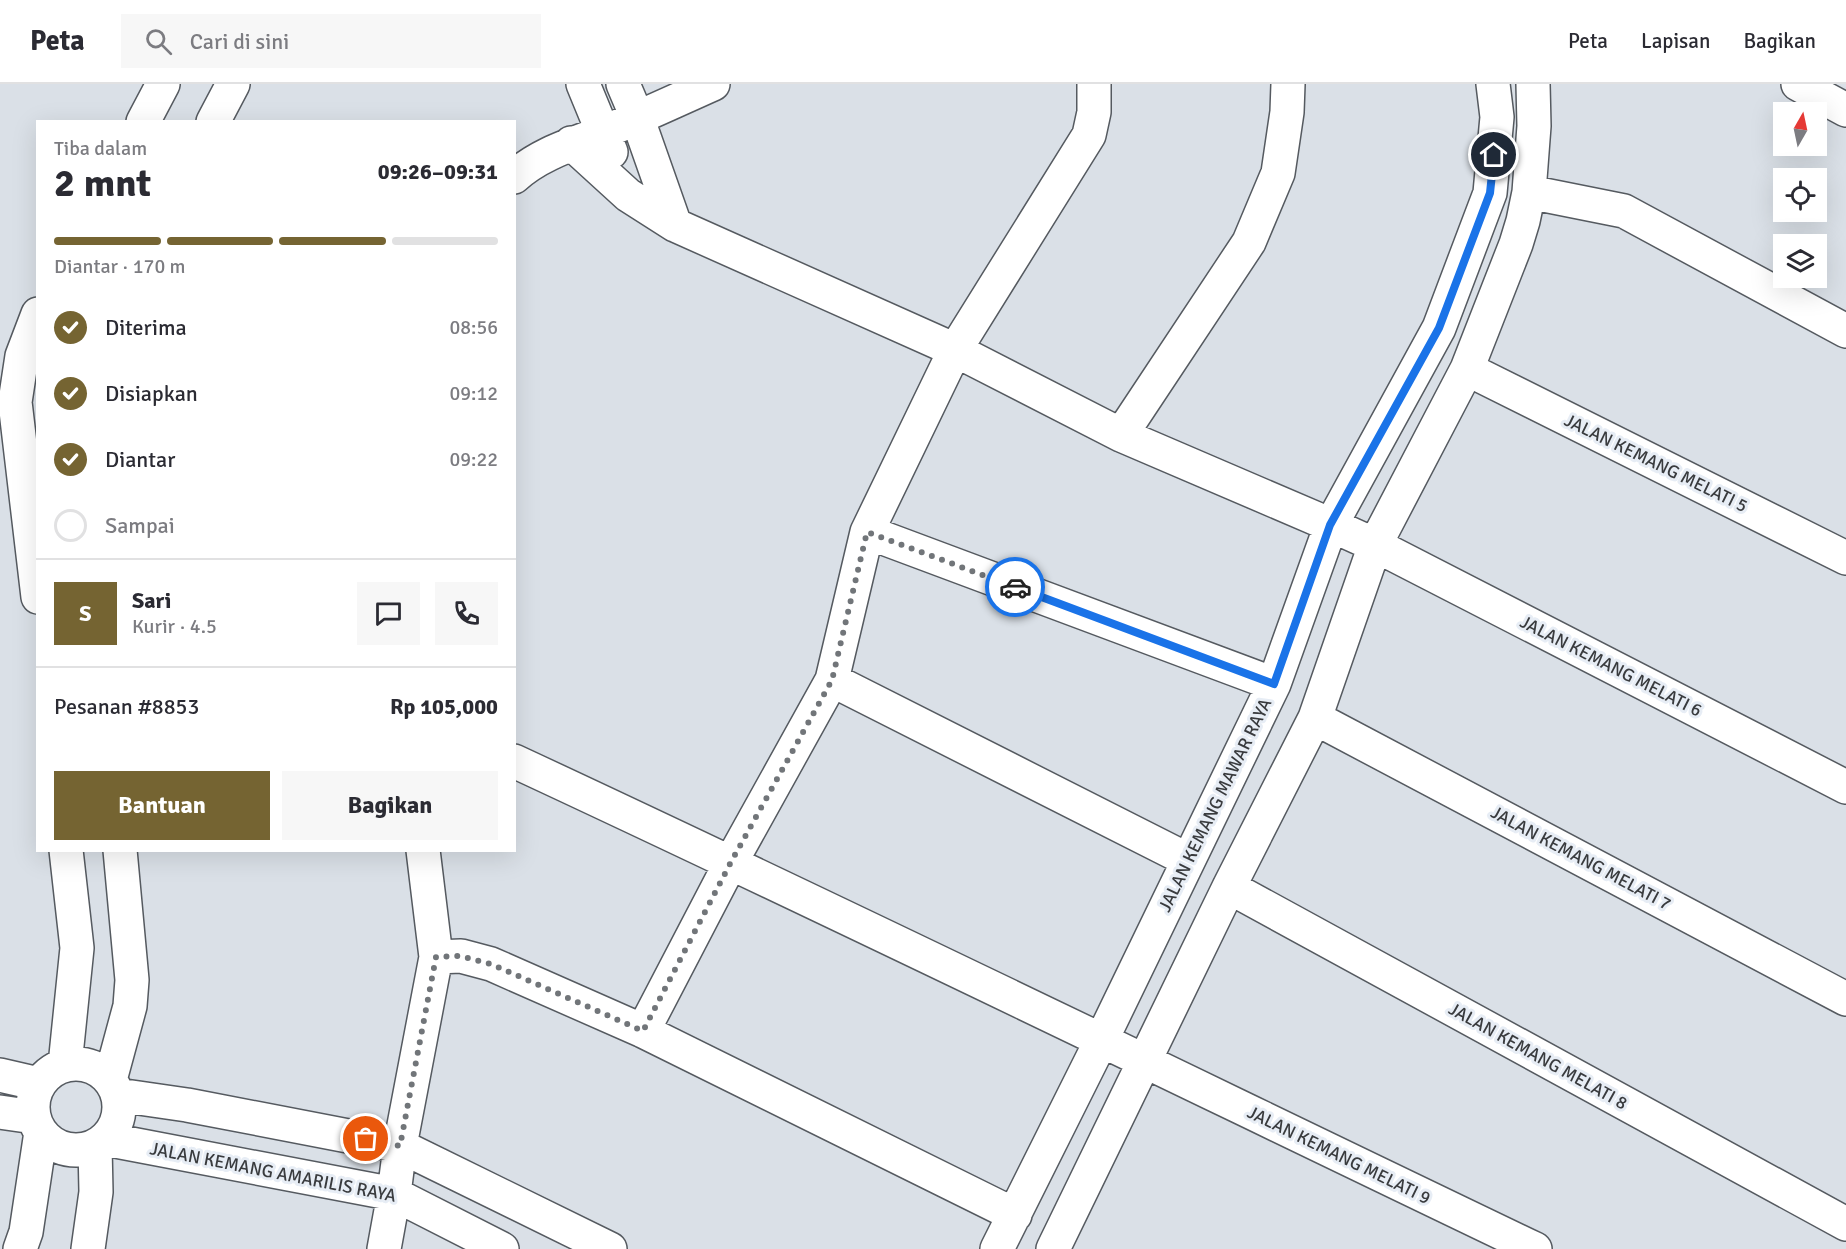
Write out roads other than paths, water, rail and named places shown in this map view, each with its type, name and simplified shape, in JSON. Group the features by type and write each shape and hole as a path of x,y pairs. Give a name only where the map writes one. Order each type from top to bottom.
{"street":[{"path":"144,120 163,84"},
{"path":"214,120 233,84"},
{"path":"583,84 628,195"},
{"path":"623,84 675,225"},
{"path":"516,175 526,166 571,143 603,132 713,84"},
{"path":"643,1031 731,862 832,680 867,532 955,350 1089,135 1094,112 1094,84"},
{"path":"1121,435 1249,242 1278,173 1287,112 1287,84"},
{"name":"JALAN KEMANG MAWAR RAYA","path":"997,1249 1102,1039 1274,684 1330,525 1439,328 1490,193 1497,117 1493,84"},
{"path":"1058,1247 1144,1061 1229,887 1316,718 1375,545 1467,369 1516,244 1529,192 1534,126 1533,84"},
{"path":"1798,84 1846,110"},
{"name":"JALAN KEMANG MELATI 6","path":"571,143 628,195 675,225 955,350 1121,435 1375,545 1846,787"},
{"path":"1529,192 1624,211 1846,331"},
{"path":"36,319 22,356 15,402 36,580"},
{"name":"JALAN KEMANG MELATI 5","path":"1467,369 1846,558"},
{"path":"867,532 1274,684"},
{"path":"832,680 1188,860"},
{"name":"JALAN KEMANG MELATI 7","path":"1316,718 1846,999"},
{"name":"JALAN KEMANG MELATI 9","path":"516,762 1102,1039 1535,1249"},
{"path":"65,1065 77,948 66,852"},
{"path":"114,1088 130,1006 132,980 120,852"},
{"path":"384,1249 400,1146 436,957 423,852"},
{"name":"JALAN KEMANG MELATI 8","path":"1229,887 1846,1224"},
{"path":"436,957 460,956 491,964 643,1031 1015,1215"},
{"path":"0,1112 38,1124 52,1142 66,1148 81,1150 100,1142 113,1130 120,1107 114,1088 101,1072 90,1066 78,1063 65,1065 55,1069 39,1084 34,1095 33,1106 38,1124 26,1232 20,1249"},
{"path":"0,1075 39,1084"},
{"path":"114,1088 187,1106 400,1146 610,1249"},
{"path":"88,1249 100,1142"},
{"name":"JALAN KEMANG AMARILIS RAYA","path":"100,1142 394,1194 502,1249"}]}
